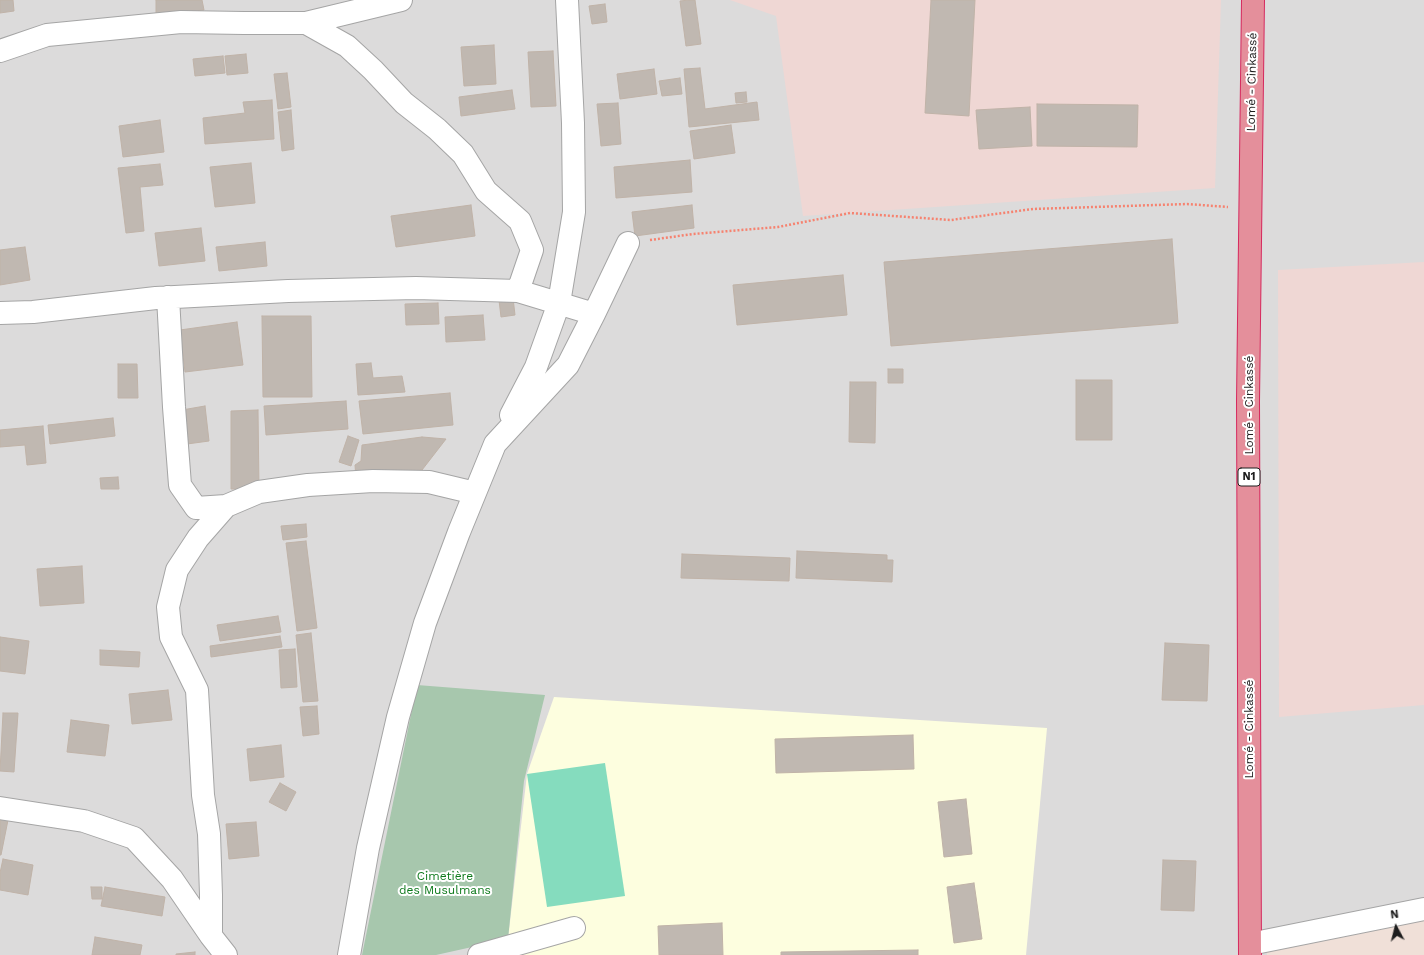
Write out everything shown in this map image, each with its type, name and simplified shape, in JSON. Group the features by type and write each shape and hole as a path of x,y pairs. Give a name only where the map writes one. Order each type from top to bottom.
{"highway":[{"name":"Lomé - Cinkassé","path":"1250,949 1248,401 1253,0"}],"street":[{"path":"0,51 47,35 173,22 306,23 401,0"},
{"path":"349,955 368,848 398,717 425,623 474,493 495,444 536,367 559,303 574,212 573,123 567,0"},
{"path":"306,23 347,46 373,70 404,103 437,129 463,154 486,191 520,221 532,250 518,291"},
{"path":"495,444 568,364 628,243"},
{"path":"0,313 33,312 168,297 288,291 416,288 518,291 594,314"},
{"path":"168,297 180,486 196,508 226,506 259,492 308,485 373,481 429,482 474,493"},
{"path":"211,936 212,895 209,834 203,794 197,690 171,637 168,607 177,570 198,538 226,506"},
{"path":"0,808 84,821 134,838 172,879 211,936 226,955"},
{"path":"1250,949 1424,909"},
{"path":"479,955 574,928"}],"path":[{"path":"628,243 693,234 778,227 850,213 951,220 1033,209 1125,205 1187,204 1250,209"}],"shaded area":[{"path":"0,0 1424,0 1424,955 0,955"},
{"path":"730,0 1221,0 1215,188 803,216 776,16"},
{"path":"1424,262 1424,705 1279,717 1278,270"},
{"path":"554,697 1047,728 1026,955 509,955 508,939 527,774"},
{"path":"1424,920 1424,955 1267,955 1267,951"}],"green space":[{"name":"Cimetière des Musulmans","path":"417,685 545,695 524,781 508,939 436,955 362,955"},
{"path":"605,763 625,896 547,907 527,774"}],"building":[{"path":"0,0 13,0 14,11 0,13"},
{"path":"156,0 202,0 204,10 156,15"},
{"path":"695,0 701,44 686,46 680,1"},
{"path":"931,0 975,0 969,116 925,113"},
{"path":"605,4 607,22 592,24 589,6"},
{"path":"494,45 496,84 464,86 461,47"},
{"path":"553,51 556,106 531,107 528,52"},
{"path":"246,54 248,73 227,75 225,56"},
{"path":"223,56 225,73 195,76 193,59"},
{"path":"700,68 705,109 757,102 759,120 689,127 684,69"},
{"path":"654,69 657,94 620,99 617,74"},
{"path":"287,73 291,107 278,109 274,74"},
{"path":"680,78 682,94 662,96 659,81"},
{"path":"512,90 515,109 461,116 459,97"},
{"path":"746,92 747,102 736,103 735,93"},
{"path":"272,100 274,139 205,144 203,118 245,113 243,102"},
{"path":"618,103 621,144 601,146 597,104"},
{"path":"1037,104 1138,105 1137,147 1037,146"},
{"path":"1030,107 1032,146 979,149 976,110"},
{"path":"291,110 294,149 282,151 278,112"},
{"path":"160,120 164,152 123,157 119,126"},
{"path":"731,125 735,153 694,159 690,131"},
{"path":"690,160 692,192 616,198 614,167"},
{"path":"251,163 255,203 215,207 210,167"},
{"path":"160,164 163,185 140,187 144,231 126,233 118,168"},
{"path":"471,205 475,236 396,247 391,216"},
{"path":"692,205 694,228 635,236 632,212"},
{"path":"201,228 205,261 159,266 155,233"},
{"path":"1172,239 1178,323 891,346 884,262"},
{"path":"265,242 267,266 219,271 216,247"},
{"path":"25,247 30,280 0,285 0,250"},
{"path":"843,275 847,315 737,325 733,285"},
{"path":"513,298 515,315 501,317 499,300"},
{"path":"438,303 439,324 406,325 405,304"},
{"path":"483,315 485,340 446,342 445,317"},
{"path":"262,316 311,316 312,397 263,397"},
{"path":"237,322 243,365 185,372 180,330"},
{"path":"371,363 373,378 402,376 405,392 358,395 356,364"},
{"path":"118,364 137,364 138,398 118,398"},
{"path":"888,369 903,369 903,383 888,383"},
{"path":"1076,380 1112,380 1112,440 1076,440"},
{"path":"850,382 876,382 875,443 849,442"},
{"path":"450,393 453,425 363,434 359,401"},
{"path":"346,401 348,429 266,435 264,406"},
{"path":"205,406 209,441 187,444 182,410"},
{"path":"258,410 259,489 231,489 231,411"},
{"path":"113,418 115,436 50,444 48,425"},
{"path":"43,426 46,463 27,465 25,445 0,447 0,430"},
{"path":"348,436 359,440 351,466 339,462"},
{"path":"422,437 446,439 422,470 356,478 355,465 361,461 362,445"},
{"path":"118,477 119,489 101,489 100,478"},
{"path":"306,524 307,537 283,540 281,526"},
{"path":"306,541 317,628 297,631 286,543"},
{"path":"797,551 887,555 887,560 893,560 892,582 796,578"},
{"path":"682,554 790,558 789,581 681,578"},
{"path":"82,566 84,603 40,606 37,569"},
{"path":"278,616 281,632 220,641 217,625"},
{"path":"311,633 318,701 303,702 296,635"},
{"path":"280,636 282,647 211,657 210,646"},
{"path":"0,637 29,641 25,674 0,671"},
{"path":"1165,643 1209,645 1207,701 1162,700"},
{"path":"295,649 297,687 281,688 279,650"},
{"path":"100,650 140,652 139,667 100,665"},
{"path":"168,690 172,720 132,724 129,694"},
{"path":"317,706 319,734 303,736 300,707"},
{"path":"3,713 18,713 14,772 0,771"},
{"path":"71,720 109,725 105,756 67,752"},
{"path":"913,735 914,769 776,773 775,739"},
{"path":"281,745 284,777 250,781 247,749"},
{"path":"280,783 296,792 286,811 269,802"},
{"path":"966,799 972,854 944,857 938,802"},
{"path":"0,818 8,820 1,855 0,855"},
{"path":"256,822 259,856 229,859 226,824"},
{"path":"3,859 33,865 28,895 0,890 0,873"},
{"path":"1163,860 1196,861 1194,911 1161,910"},
{"path":"974,883 982,939 954,943 947,887"},
{"path":"91,887 102,887 102,899 92,899"},
{"path":"105,887 165,897 162,916 101,906"},
{"path":"722,923 723,955 659,955 658,926"},
{"path":"95,937 142,945 140,955 92,955"},
{"path":"918,950 918,955 781,955 781,952"},
{"path":"195,952 195,955 176,955 176,954"}]}
